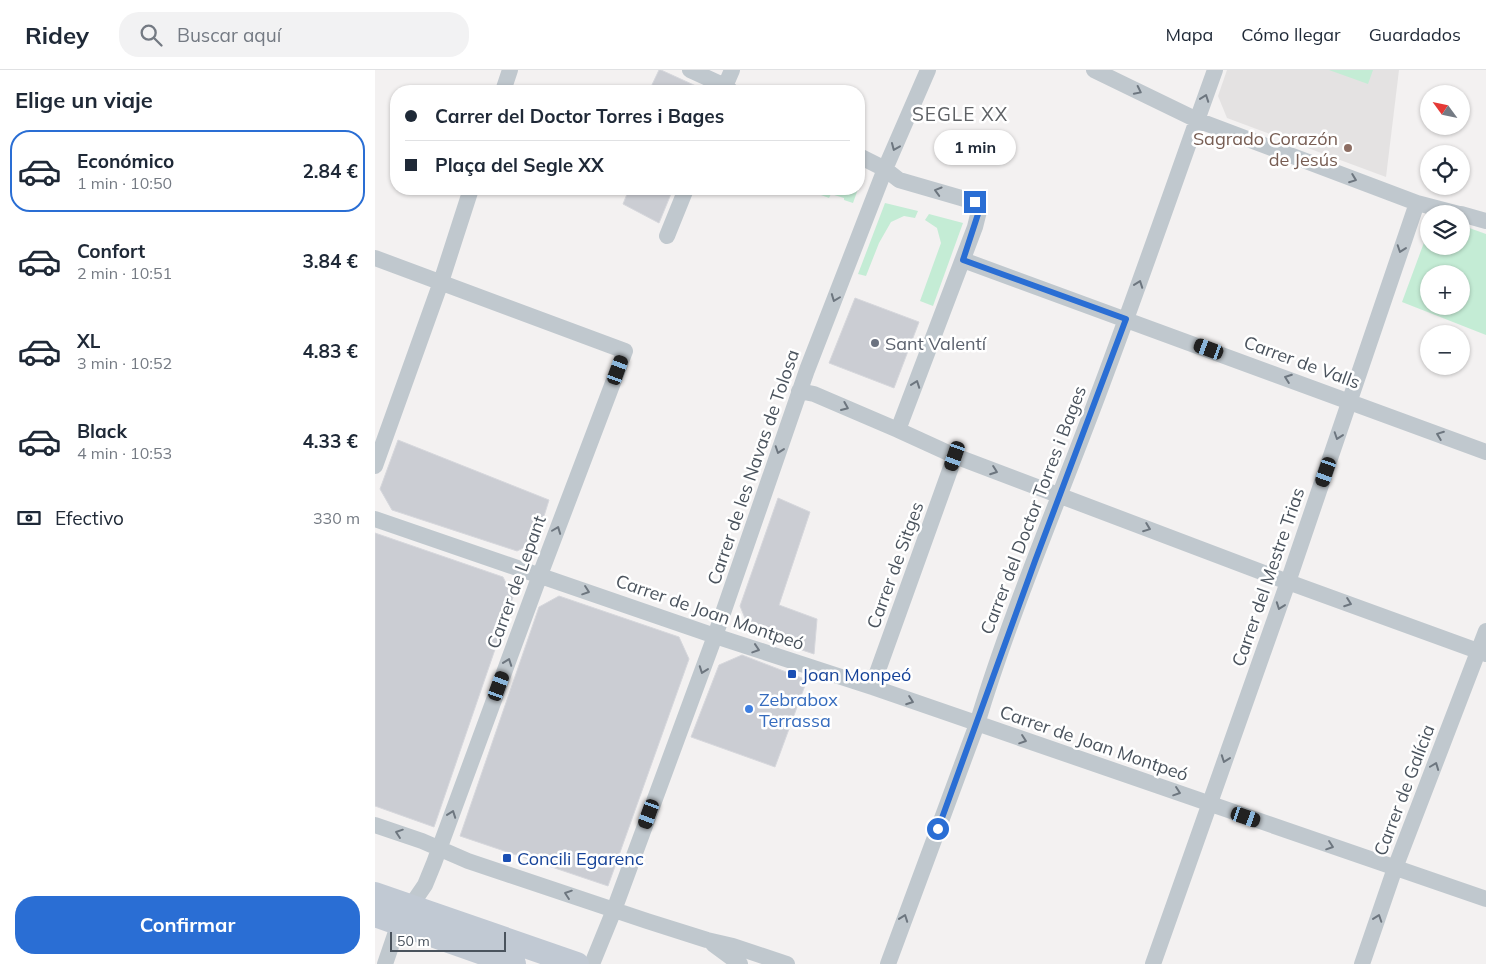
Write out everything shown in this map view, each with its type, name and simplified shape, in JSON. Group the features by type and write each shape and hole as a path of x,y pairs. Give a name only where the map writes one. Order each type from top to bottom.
{"main road":[{"path":"375,894 405,915 514,964"},
{"path":"375,915 405,915 577,964"}],"street":[{"path":"505,85 509,70"},
{"path":"690,70 718,85"},
{"path":"728,85 732,70"},
{"name":"Carrer de les Navas de Tolosa","path":"593,964 715,636 799,390 885,169 928,70"},
{"path":"1094,70 1197,120 1425,205"},
{"name":"Carrer del Doctor Torres i Bages","path":"887,964 1126,319 1215,70"},
{"path":"865,159 885,169 899,180 975,202 979,211 963,260 898,430"},
{"path":"375,466 441,282 469,195"},
{"path":"667,236 683,195"},
{"name":"Carrer del Mestre Trias","path":"1153,964 1288,582 1417,203"},
{"path":"1470,217 1486,221"},
{"path":"375,258 441,282"},
{"name":"Carrer de Valls","path":"963,260 1486,452"},
{"name":"Carrer de Lepant","path":"385,964 405,915 426,882 439,849 625,351 441,282"},
{"path":"799,390 814,394 955,456 1288,582 1483,652"},
{"name":"Carrer de Sitges","path":"872,687 955,456"},
{"name":"Carrer de Joan Montpeó","path":"375,519 715,636 872,687 1486,899"},
{"name":"Carrer de Galícia","path":"1362,964 1395,868 1483,652 1486,631"},
{"path":"375,825 422,841 468,861 614,910 787,964"},
{"path":"707,940 740,964"}],"shaded area":[{"name":"Sagrado Corazón de Jesús","path":"1227,70 1399,70 1386,177 1227,118 1218,96"}],"green space":[{"path":"1329,70 1373,70 1368,84"},
{"path":"834,195 856,195 853,203 844,200 844,198"},
{"path":"885,203 918,211 915,218 904,216 891,222 879,243 866,276 858,274"},
{"path":"929,214 963,223 933,306 920,301 941,243 937,228 925,220"},
{"path":"1470,228 1486,234 1486,335 1470,329 1470,325 1461,325 1435,315 1470,315 1470,265 1420,265 1420,309 1402,302 1420,253 1420,255 1470,255"}],"building":[{"path":"659,70 661,70 694,85 652,85"},
{"path":"627,195 671,195 659,223 623,204"},
{"name":"Sant Valentí","path":"855,298 919,322 894,388 829,363"},
{"path":"398,440 549,500 536,542 517,551 392,510 380,489"},
{"path":"778,498 810,512 779,605 817,619 814,654 751,633 740,606"},
{"path":"375,533 503,577 513,597 434,827 375,806"},
{"path":"559,596 679,637 689,659 608,886 460,836 539,607"},
{"name":"Zebrabox Terrassa","path":"742,655 807,680 775,767 691,737 719,665"}],"place":[{"name":"Sagrado Corazón de Jesús","path":"1348,148"},
{"name":"Sant Valentí","path":"875,343"},
{"name":"Joan Monpeó","path":"792,674"},
{"name":"Zebrabox Terrassa","path":"749,709"},
{"name":"Concili Egarenc","path":"507,858"}],"district":[{"name":"SEGLE XX","path":"960,114"}],"route":[{"path":"938,829 977,724 987,690 1126,319 963,260 979,211 975,202"}]}
